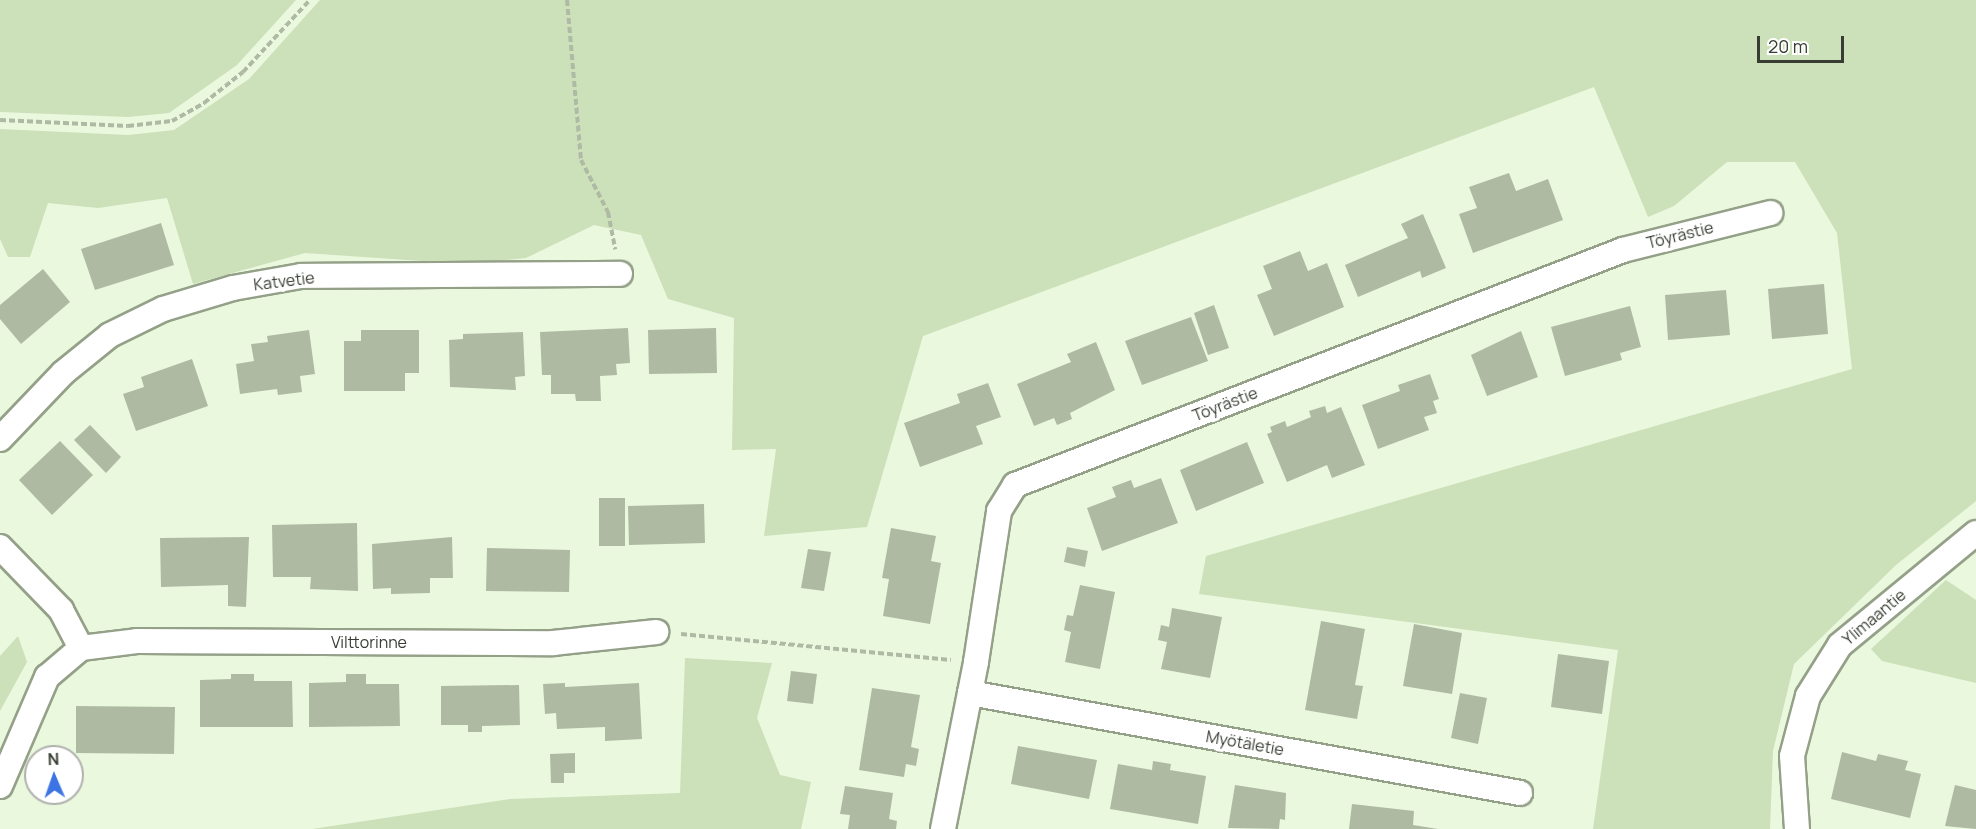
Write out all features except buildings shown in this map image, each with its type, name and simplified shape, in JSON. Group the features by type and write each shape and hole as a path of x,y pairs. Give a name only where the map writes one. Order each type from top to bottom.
{"street":[{"name":"Töyrästie","path":"943,829 976,662 999,511 1015,485 1623,250 1770,213"},
{"name":"Katvetie","path":"0,439 63,372 110,335 163,309 233,288 301,276 620,274"},
{"name":"Ylimaantie","path":"1797,829 1792,756 1808,696 1840,645 1976,533"},
{"path":"0,547 61,610 81,648 46,677 0,786"},
{"name":"Vilttorinne","path":"81,648 137,641 553,643 656,632"},
{"name":"Myötäletie","path":"970,693 1520,792"}],"path":[{"path":"0,120 128,126 172,121 204,103 243,72 310,0"},
{"path":"567,0 581,160 608,212 620,274"},
{"path":"656,632 748,638 976,662"}],"green space":[{"path":"0,0 296,0 237,65 169,113 128,117 0,112"},
{"path":"320,0 1976,0 1976,501 1896,565 1794,664 1773,751 1770,829 1593,829 1618,650 1199,594 1206,556 1852,369 1837,233 1795,162 1727,162 1674,206 1648,217 1594,87 923,336 867,527 764,536 776,449 732,450 734,318 668,299 641,235 594,225 526,258 466,264 305,253 193,284 167,198 98,208 48,203 30,257 8,257 0,239 0,129 128,135 174,130 249,79"},
{"path":"1946,580 1976,600 1976,683 1882,661 1871,649"},
{"path":"18,636 27,662 0,711 0,656"},
{"path":"685,658 772,663 757,718 780,775 811,782 801,829 312,829 510,799 680,793"}]}
